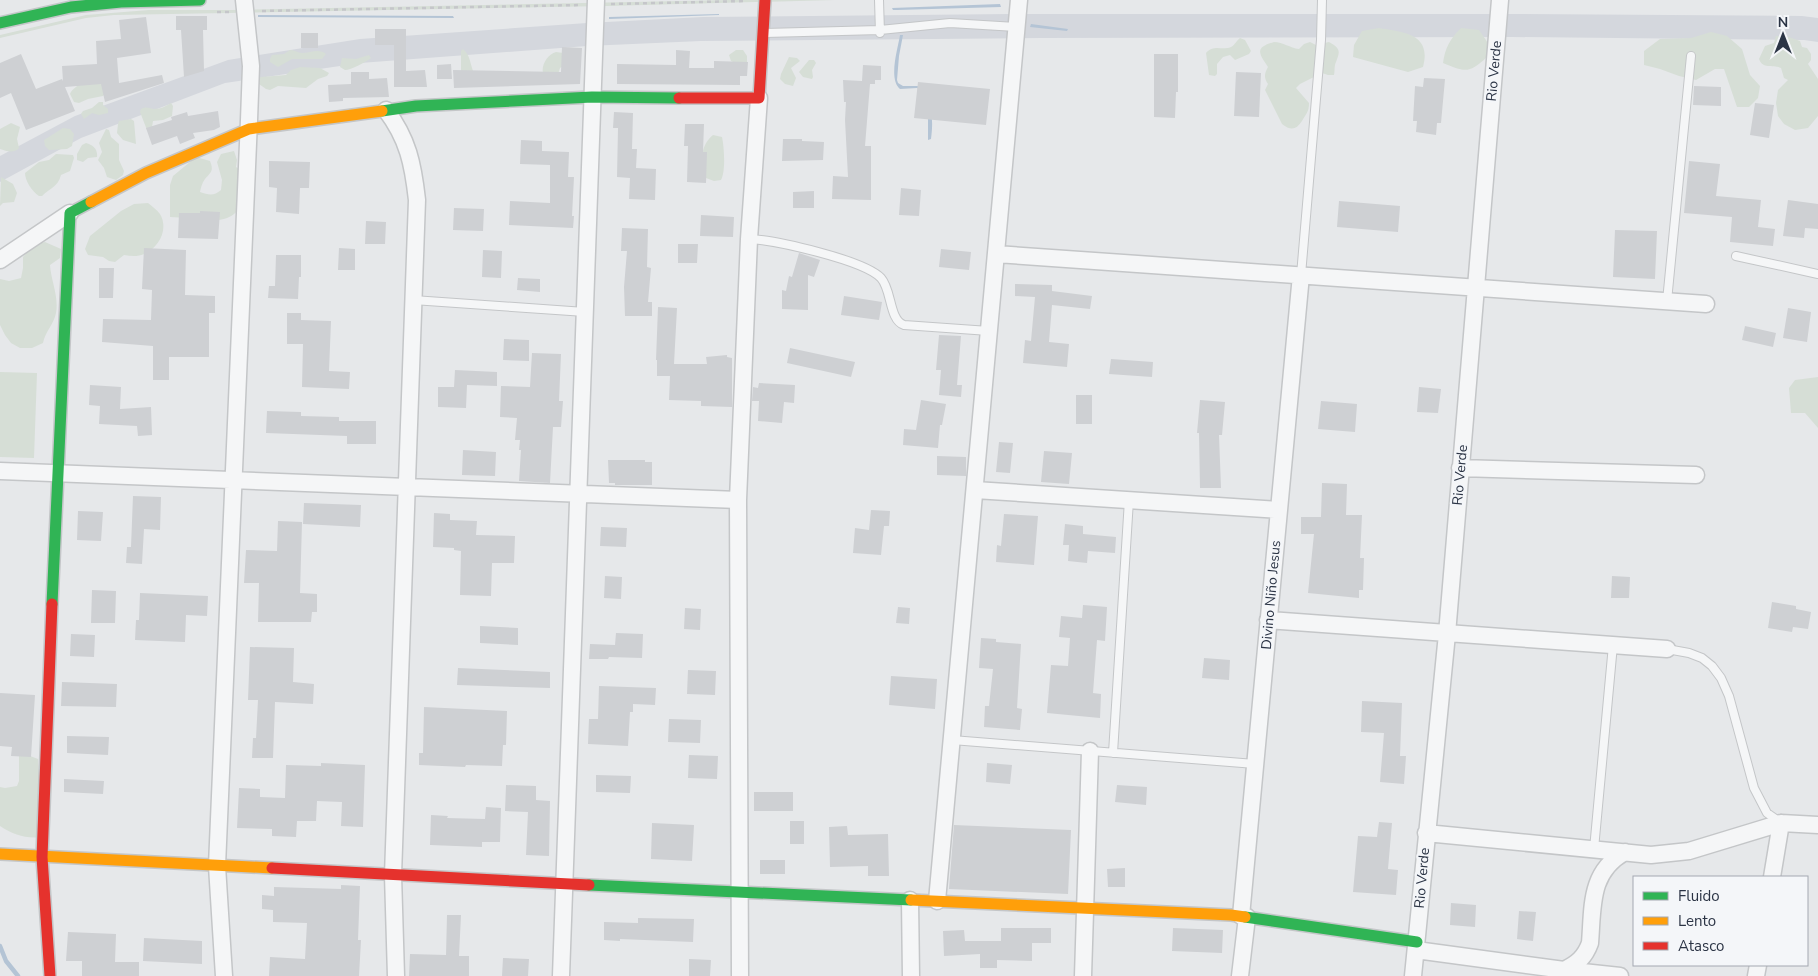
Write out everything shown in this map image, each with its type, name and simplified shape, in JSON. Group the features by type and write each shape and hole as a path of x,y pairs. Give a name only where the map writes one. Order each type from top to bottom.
{"street":[{"path":"0,22 71,7 121,2 200,0"},
{"path":"740,976 738,500 749,239 766,0"},
{"path":"937,901 1019,0"},
{"name":"Rio Verde","path":"1413,976 1447,634 1500,0"},
{"path":"561,976 596,2"},
{"path":"224,976 217,866 249,130 251,66 244,6"},
{"path":"0,260 70,213 146,173 249,130 416,106 592,97 759,98"},
{"path":"386,110 400,130 408,148 417,200 393,875 396,976"},
{"path":"50,976 42,857 57,473 70,213"},
{"path":"996,254 1706,304"},
{"name":"Divino Niño Jesus","path":"1240,976 1255,764 1301,275"},
{"path":"1460,468 1696,475"},
{"path":"0,471 738,500"},
{"path":"974,490 1279,510"},
{"path":"1268,620 1667,649"},
{"path":"1083,976 1090,751"},
{"path":"1426,833 1652,855 1689,851 1781,823 1818,825"},
{"path":"1772,876 1781,823"},
{"path":"1564,970 1579,962 1587,950 1590,943 1594,894 1598,881 1609,863 1625,852"},
{"path":"0,854 564,884 1244,916 1564,970 1620,976"},
{"path":"910,900 911,976"}],"lane":[{"path":"879,0 880,32"},
{"path":"1301,275 1321,40 1322,0"},
{"path":"763,33 880,32 950,23 1016,27"},
{"path":"1667,301 1691,56"},
{"path":"749,239 795,246 825,254 872,272 885,284 896,318 899,323 904,325 989,331"},
{"path":"1736,256 1818,274"},
{"path":"413,300 585,312"},
{"path":"1113,753 1129,500"},
{"path":"1594,849 1614,645"},
{"path":"1667,649 1689,653 1702,658 1712,666 1721,678 1730,696 1754,788 1768,812 1781,823"},
{"path":"952,740 1255,764"}],"path":[{"path":"216,12 244,6 766,0"}],"shaded area":[{"path":"731,0 835,0 114,15 86,18 0,38 0,35 86,15 149,10"},
{"path":"1010,14 1802,16 1818,18 1818,42 1804,40 1513,37 701,41 587,46 360,63 225,83 81,138 0,182 0,156 75,116 228,60 360,39 587,23 703,17"},
{"path":"1379,28 1406,33 1420,41 1425,56 1423,67 1408,72 1353,57 1354,45 1362,31"},
{"path":"1461,28 1479,30 1488,43 1487,57 1476,66 1466,70 1443,63 1449,44"},
{"path":"1711,32 1727,36 1742,49 1750,75 1760,86 1758,98 1749,107 1737,107 1724,69 1715,69 1696,80 1644,65 1644,51 1660,39 1691,38"},
{"path":"1776,36 1789,37 1800,41 1802,47 1807,48 1811,54 1811,60 1808,64 1818,79 1818,116 1808,128 1795,130 1784,124 1778,116 1776,103 1778,90 1788,80 1784,78 1781,68 1766,66 1759,59 1765,46 1774,43"},
{"path":"1240,38 1245,40 1251,51 1249,54 1235,60 1230,55 1223,57 1217,64 1217,74 1215,76 1209,75 1206,53 1215,48 1231,47"},
{"path":"1274,42 1299,49 1304,44 1310,42 1316,45 1329,42 1338,51 1334,75 1322,73 1296,88 1309,103 1309,106 1302,121 1293,128 1288,128 1282,124 1265,90 1268,84 1265,76 1268,67 1260,52 1263,46"},
{"path":"463,49 469,58 474,73 461,73 461,51"},
{"path":"290,50 302,53 320,51 326,54 322,59 292,59 278,67 270,62 272,55 284,54"},
{"path":"736,50 743,50 747,56 747,62 737,64 731,61 729,55"},
{"path":"556,52 563,53 563,66 560,68 557,77 543,73 544,63 548,57"},
{"path":"369,55 371,58 348,70 340,67 342,58 356,59"},
{"path":"789,57 797,58 800,61 791,68 796,78 793,86 785,84 780,79"},
{"path":"809,60 814,60 816,63 812,70 812,79 803,77 799,72"},
{"path":"300,67 320,68 329,73 306,88 278,86 270,90 259,84 258,79 261,77 286,75 291,70"},
{"path":"82,79 106,84 105,94 79,103 74,102 70,94"},
{"path":"99,102 103,102 103,105 108,109 108,113 99,115 92,113 84,119 81,114 83,111 92,108"},
{"path":"171,103 173,106 172,116 163,120 153,121 152,127 147,130 140,112 141,109 146,107 159,108"},
{"path":"131,119 134,121 136,144 123,140 117,133 119,121"},
{"path":"11,123 20,127 17,139 19,148 10,152 0,149 0,129"},
{"path":"63,128 70,129 74,134 72,146 67,149 49,150 45,146 44,140"},
{"path":"106,129 109,130 111,137 119,144 119,160 124,171 123,175 116,180 107,177 104,168 98,160 102,152 99,143"},
{"path":"713,135 722,137 724,158 723,176 721,180 714,181 706,178 702,161 705,145"},
{"path":"86,143 95,148 97,157 88,158 83,162 77,160 77,154 82,145"},
{"path":"234,151 237,160 236,167 242,171 243,200 237,212 220,220 170,217 170,185 173,176 196,157 210,161 211,171 203,182 200,192 214,194 221,190 222,180 217,162 221,154"},
{"path":"56,154 73,155 74,158 70,171 61,175 56,185 42,196 39,196 29,186 25,173 39,162 49,160"},
{"path":"1,177 13,184 17,193 14,202 3,203 0,206"},
{"path":"148,203 160,214 163,220 163,232 154,247 141,255 124,255 115,262 103,257 88,255 85,249 90,236 121,211 134,204"},
{"path":"45,242 61,249 60,258 50,265 56,295 56,313 43,343 32,348 20,348 11,343 0,325 0,279 9,281 21,278 23,257 33,245"},
{"path":"0,372 37,373 34,458 0,457"},
{"path":"1818,377 1818,428 1805,413 1791,413 1789,388 1795,380"},
{"path":"25,754 38,759 42,837 20,836 0,826 0,787 17,786 19,781 19,756"}],"water":[{"path":"1000,4 1001,7 897,10 892,8"},
{"path":"258,15 453,16 454,18 258,17"},
{"path":"719,15 609,19 609,17"},
{"path":"1031,24 1068,29 1067,31 1030,27"},
{"path":"900,35 903,35 897,80 903,86 922,86 930,106 932,118 931,139 928,140 928,116 923,91 917,88 900,89 896,84 894,71"}],"building":[{"path":"176,16 207,16 207,30 203,30 204,71 184,77 181,30 176,30"},
{"path":"146,17 151,53 117,58 119,83 162,75 164,83 105,102 101,84 65,87 75,111 26,130 11,93 0,98 0,63 21,54 36,89 62,79 63,81 62,66 97,64 96,41 121,39 119,20"},
{"path":"375,29 406,29 406,71 425,70 427,87 394,87 394,45 375,45"},
{"path":"301,33 318,33 318,48 301,48"},
{"path":"562,47 582,48 580,84 454,88 453,70 561,72"},
{"path":"676,50 690,51 689,68 714,68 714,61 748,62 747,76 740,76 740,85 617,84 617,64 676,65"},
{"path":"1154,54 1178,54 1178,92 1176,92 1175,118 1154,117"},
{"path":"451,64 452,79 437,79 437,65"},
{"path":"863,65 881,66 881,80 875,80 875,84 870,84 865,146 871,146 871,200 832,199 833,176 848,177 846,102 844,102 843,80 862,81"},
{"path":"351,72 369,72 369,79 387,78 389,97 343,98 343,101 329,102 328,85 351,84"},
{"path":"1236,72 1261,73 1259,117 1234,116"},
{"path":"1424,78 1445,79 1441,123 1437,123 1436,135 1416,132 1417,121 1413,121 1415,86 1423,87"},
{"path":"918,82 990,89 986,125 914,118"},
{"path":"1694,86 1721,87 1721,106 1693,105"},
{"path":"1755,103 1774,105 1769,138 1750,135"},
{"path":"218,111 220,127 214,130 193,133 195,138 180,144 177,136 152,145 146,128 172,120 171,117 187,112 188,116"},
{"path":"614,112 633,113 632,149 637,149 636,168 656,169 655,200 629,199 630,178 617,177 618,128 613,128"},
{"path":"685,124 704,124 703,152 707,152 706,183 687,182 688,146 684,146"},
{"path":"783,139 824,142 823,160 782,161"},
{"path":"521,140 542,141 542,151 569,152 568,177 574,177 573,228 509,225 510,201 550,203 550,165 520,164"},
{"path":"269,161 310,162 309,188 300,188 299,214 276,212 277,188 269,187"},
{"path":"1689,161 1720,164 1716,196 1761,200 1758,227 1775,229 1773,246 1730,242 1732,217 1684,213"},
{"path":"901,188 921,190 919,216 899,215"},
{"path":"814,191 814,208 793,208 793,192"},
{"path":"1788,200 1818,204 1818,229 1805,228 1804,238 1783,236"},
{"path":"1339,201 1400,206 1398,232 1337,227"},
{"path":"454,208 484,209 483,231 453,230"},
{"path":"200,211 220,212 218,239 178,238 179,213 200,213"},
{"path":"701,215 734,217 733,237 700,236"},
{"path":"366,221 386,222 385,244 365,244"},
{"path":"622,228 648,229 647,267 651,268 648,302 652,302 652,316 625,316 624,287 627,251 621,251"},
{"path":"1615,230 1657,231 1655,279 1613,277"},
{"path":"678,244 698,244 697,263 678,263"},
{"path":"144,248 186,250 185,295 215,296 215,313 209,313 209,357 169,357 169,380 153,380 153,346 102,342 103,319 151,320 152,290 142,289"},
{"path":"339,248 355,249 355,270 338,270"},
{"path":"941,249 971,252 969,270 939,267"},
{"path":"483,250 502,251 501,278 482,277"},
{"path":"799,253 820,260 814,277 808,275 808,310 782,309 782,290 786,291 789,276 792,277"},
{"path":"276,255 301,255 298,299 268,298 269,286 275,286"},
{"path":"99,268 114,268 113,298 99,298"},
{"path":"518,278 540,279 540,292 517,290"},
{"path":"1015,284 1052,285 1052,291 1092,296 1090,309 1052,305 1049,342 1069,344 1067,367 1023,363 1025,340 1031,341 1035,297 1015,296"},
{"path":"844,296 882,302 879,320 841,315"},
{"path":"658,307 677,308 674,364 707,364 706,357 727,355 727,357 732,358 732,407 701,406 701,401 669,400 670,376 657,376"},
{"path":"1788,308 1811,312 1807,342 1783,338"},
{"path":"287,313 301,313 301,320 331,321 329,371 350,372 349,389 302,387 303,344 287,344"},
{"path":"1745,326 1776,333 1773,347 1742,340"},
{"path":"939,335 961,336 957,385 962,385 961,397 939,395 941,370 936,370"},
{"path":"504,339 529,340 529,361 503,360"},
{"path":"790,348 855,362 851,377 787,363"},
{"path":"532,353 561,354 559,401 563,401 561,427 553,427 550,483 519,481 521,450 519,450 520,440 515,440 517,418 500,417 501,386 530,387"},
{"path":"1111,359 1153,362 1152,377 1109,374"},
{"path":"455,370 497,372 497,386 467,385 466,408 438,407 438,387 454,387"},
{"path":"759,383 795,385 794,403 784,402 782,423 758,421 759,401 752,401 753,387 758,388"},
{"path":"90,385 121,387 120,409 151,407 152,435 138,436 137,426 99,424 100,406 89,405"},
{"path":"1419,387 1441,389 1438,413 1417,412"},
{"path":"1076,395 1092,395 1092,424 1076,424"},
{"path":"921,400 946,404 942,425 940,425 938,448 903,445 904,429 916,430"},
{"path":"1200,400 1225,402 1222,435 1219,435 1221,488 1200,488 1199,433 1197,433"},
{"path":"1321,401 1357,404 1355,432 1318,429"},
{"path":"267,411 301,412 301,416 339,417 339,421 376,421 376,444 347,444 347,436 266,433"},
{"path":"999,442 1013,443 1010,473 996,472"},
{"path":"463,450 496,452 495,476 462,475"},
{"path":"1044,451 1072,453 1069,484 1041,482"},
{"path":"937,456 966,457 966,476 937,475"},
{"path":"608,460 645,460 645,462 652,462 652,485 615,485 615,483 609,483"},
{"path":"1322,483 1347,484 1346,515 1362,515 1360,558 1364,558 1363,590 1359,590 1359,598 1308,593 1314,534 1301,534 1301,517 1321,517"},
{"path":"133,496 161,497 160,530 144,529 142,564 126,563 127,547 131,547"},
{"path":"304,503 361,505 360,527 303,524"},
{"path":"871,510 890,511 889,526 884,526 881,555 853,553 855,528 869,530"},
{"path":"78,511 103,512 101,541 77,540"},
{"path":"434,513 450,514 450,520 477,521 476,535 515,536 514,563 492,563 491,596 460,595 461,551 454,550 454,548 433,547"},
{"path":"1004,514 1038,516 1034,565 996,562 997,545 1001,546"},
{"path":"278,521 302,522 300,593 317,594 317,612 312,612 311,622 258,622 259,583 244,583 246,550 277,551"},
{"path":"1065,524 1083,526 1083,534 1116,537 1115,553 1088,551 1087,563 1068,561 1069,545 1063,545"},
{"path":"601,527 627,528 626,547 600,546"},
{"path":"605,576 622,577 621,599 604,598"},
{"path":"1612,576 1630,577 1629,598 1611,598"},
{"path":"92,590 116,591 115,623 91,623"},
{"path":"140,593 208,596 207,616 186,615 185,642 135,640 136,620 139,620"},
{"path":"1772,602 1796,606 1796,609 1811,612 1808,629 1793,627 1792,632 1768,628"},
{"path":"1083,605 1107,607 1105,641 1097,640 1093,693 1101,694 1100,718 1047,713 1051,665 1068,666 1070,638 1059,637 1061,616 1082,618"},
{"path":"898,607 910,608 909,624 896,623"},
{"path":"685,608 701,609 700,630 684,629"},
{"path":"480,626 518,628 518,645 480,643"},
{"path":"616,633 643,634 642,658 609,657 608,659 589,659 590,644 615,645"},
{"path":"71,634 95,635 94,657 70,656"},
{"path":"981,638 996,639 996,642 1021,644 1017,708 1022,709 1020,730 984,727 985,706 989,706 993,669 979,668"},
{"path":"250,647 294,648 293,682 314,684 313,704 275,702 273,758 252,758 253,738 256,738 258,700 248,700"},
{"path":"1204,658 1230,660 1229,680 1202,678"},
{"path":"458,668 550,672 550,688 457,685"},
{"path":"688,670 716,671 715,695 687,694"},
{"path":"891,676 937,679 935,709 889,705"},
{"path":"62,682 117,684 116,707 61,706"},
{"path":"599,686 656,688 655,705 633,704 633,712 630,712 628,746 588,744 589,719 598,719"},
{"path":"0,693 35,695 31,757 11,756 12,747 0,746"},
{"path":"1362,701 1402,703 1400,756 1406,756 1404,784 1380,782 1384,733 1361,732"},
{"path":"424,707 507,711 506,745 503,745 502,766 419,765 419,753 423,753"},
{"path":"669,719 701,720 700,743 668,742"},
{"path":"67,736 109,737 108,755 67,753"},
{"path":"689,755 718,756 717,779 688,778"},
{"path":"321,763 365,765 363,827 341,826 342,802 317,801 316,821 297,821 296,837 272,836 272,829 237,828 239,788 260,789 260,797 285,798 286,765 321,766"},
{"path":"987,763 1012,765 1010,784 986,782"},
{"path":"596,775 631,776 630,793 596,792"},
{"path":"64,779 104,781 103,794 64,792"},
{"path":"506,785 536,786 536,800 550,801 549,856 526,855 528,812 505,811"},
{"path":"1117,785 1147,787 1146,805 1115,802"},
{"path":"754,792 793,792 793,811 754,811"},
{"path":"486,807 501,808 500,842 482,842 482,847 430,845 431,815 448,816 447,818 485,819"},
{"path":"790,821 804,821 804,844 790,844"},
{"path":"1379,822 1392,823 1388,869 1398,870 1396,895 1353,892 1358,836 1377,837"},
{"path":"652,823 694,825 692,861 651,859"},
{"path":"954,825 1071,830 1068,894 949,889"},
{"path":"847,826 848,835 888,834 889,876 868,876 868,866 830,867 829,827"},
{"path":"760,860 785,860 785,874 760,874"},
{"path":"1125,868 1125,887 1108,887 1107,869"},
{"path":"341,885 360,886 358,940 361,940 359,976 269,976 270,957 305,959 307,923 273,922 273,910 262,909 262,895 274,896 274,887 341,889"},
{"path":"1451,903 1476,905 1475,927 1450,925"},
{"path":"1519,911 1536,912 1533,941 1517,939"},
{"path":"447,915 461,915 459,956 469,956 469,976 409,976 410,954 446,955"},
{"path":"638,918 694,919 693,942 604,940 604,922 638,923"},
{"path":"1001,928 1051,928 1051,943 1032,943 1032,961 997,960 997,968 980,968 980,954 944,956 943,931 964,930 965,941 1001,941"},
{"path":"1173,928 1223,930 1222,953 1172,951"},
{"path":"68,932 116,934 115,962 139,962 139,976 82,976 82,961 66,961"},
{"path":"144,938 202,941 202,964 143,961"},
{"path":"503,958 529,959 528,976 502,976"},
{"path":"689,959 711,960 710,976 689,976"}],"waterway":[{"path":"0,946 6,961 18,976"}],"traffic: fast":[{"path":"0,23 71,7 121,2 200,0"},
{"path":"382,111 416,106 592,97 679,98"},
{"path":"52,604 70,213 91,202"},
{"path":"589,885 911,900"},
{"path":"1245,917 1417,942"}],"traffic: slow":[{"path":"91,202 146,173 249,129 382,111"},
{"path":"0,854 272,868"},
{"path":"911,900 1245,917"}],"traffic: jam":[{"path":"679,98 759,98 765,0"},
{"path":"50,976 42,857 52,604"},
{"path":"272,868 589,885"}]}
